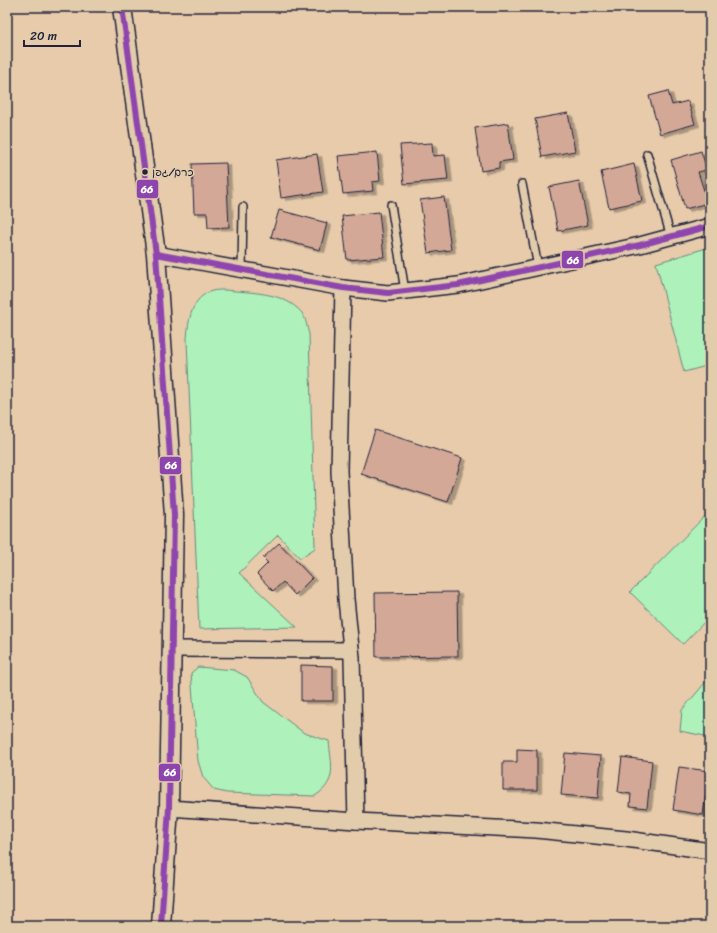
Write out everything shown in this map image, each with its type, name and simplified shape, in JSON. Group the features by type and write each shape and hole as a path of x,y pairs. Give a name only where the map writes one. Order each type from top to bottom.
{"street":[{"path":"122,7 156,254 174,515 169,808 161,926"},
{"path":"156,254 343,288 388,293 458,285 640,245 710,226"},
{"path":"343,288 339,471 346,599 351,650 356,821"},
{"path":"171,649 351,650"},
{"path":"169,808 356,821 536,830 626,839 710,851"}],"lane":[{"path":"647,154 671,237"},
{"path":"522,184 538,267"},
{"path":"391,205 405,291"},
{"path":"242,270 243,207"}],"green space":[{"path":"710,247 710,365 684,372 656,263"},
{"path":"217,290 266,294 286,301 302,313 309,334 315,548 300,558 278,535 239,573 297,627 199,629 187,340 190,318 195,304 205,294"},
{"path":"710,511 710,616 683,644 630,592"},
{"path":"198,667 234,670 247,677 263,702 304,733 329,741 332,765 331,772 327,784 322,790 315,796 227,793 214,790 203,777 198,761 191,673"},
{"path":"710,677 710,737 680,731 682,710"}],"building":[{"path":"668,91 672,105 688,101 695,124 660,134 649,96"},
{"path":"568,113 575,151 542,157 535,119"},
{"path":"508,123 513,160 499,162 499,168 481,171 475,128"},
{"path":"432,143 433,156 445,155 448,180 404,184 400,145"},
{"path":"701,151 707,170 698,172 708,203 685,209 671,160"},
{"path":"377,152 380,181 372,182 373,191 343,194 338,156"},
{"path":"317,154 323,192 281,198 276,160"},
{"path":"226,163 229,227 208,228 207,213 194,213 192,164"},
{"path":"634,164 642,201 609,208 601,172"},
{"path":"579,181 588,225 558,231 549,187"},
{"path":"444,197 451,250 428,253 420,200"},
{"path":"279,210 327,223 320,250 271,237"},
{"path":"379,212 384,257 347,260 342,216"},
{"path":"375,430 462,458 448,502 361,474"},
{"path":"279,543 312,578 295,595 283,582 273,591 257,574 268,563 263,558"},
{"path":"457,592 458,656 376,657 375,593"},
{"path":"301,665 333,666 333,701 301,701"},
{"path":"517,749 537,750 537,790 503,790 503,762 517,762"},
{"path":"565,753 601,756 598,798 561,795"},
{"path":"622,757 652,761 647,808 630,806 631,794 618,792"},
{"path":"679,767 709,771 703,815 673,810"}],"transit line":[{"name":"66","path":"122,7 156,254 174,515 169,808 161,926"},
{"name":"66","path":"156,254 343,288 388,293 458,285 640,245 710,226"}],"place":[{"name":"כרם/גפן","path":"145,172"}]}
